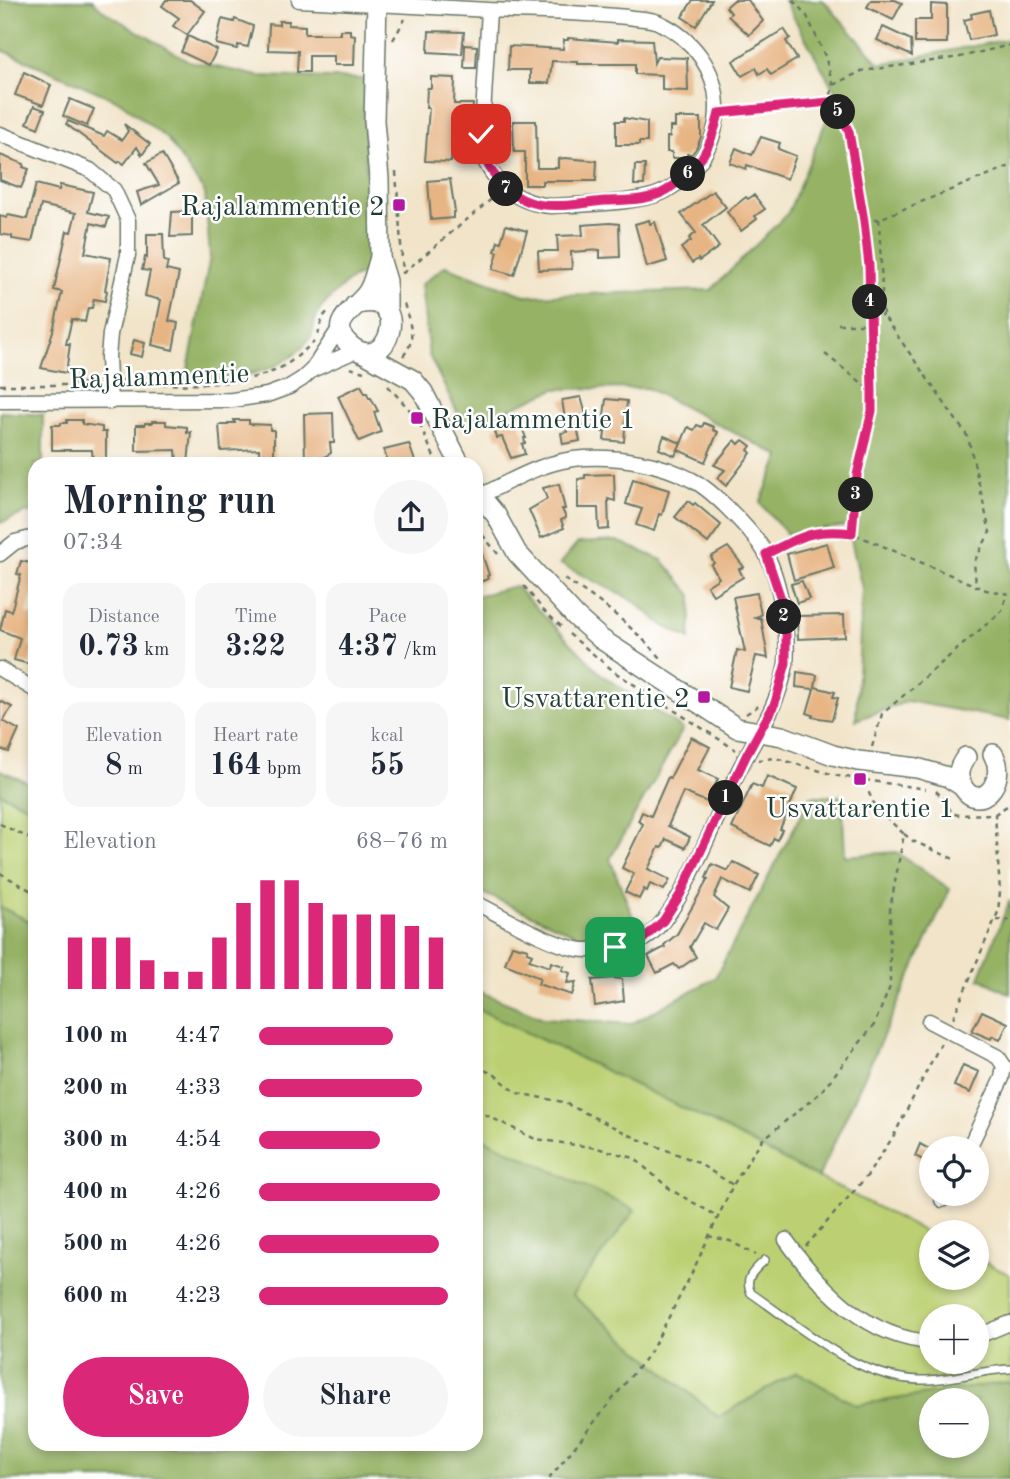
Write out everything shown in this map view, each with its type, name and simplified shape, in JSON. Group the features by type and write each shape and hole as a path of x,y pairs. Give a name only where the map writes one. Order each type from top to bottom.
{"street":[{"path":"299,0 608,15 656,21 691,42 710,69 719,113 713,138 702,160 665,192 647,197 552,206 525,201 505,188 486,165 481,150 489,10"},
{"path":"377,2 374,121 379,179 380,258 387,281 389,321 400,359 433,407 457,457"},
{"path":"0,134 90,170 114,190 128,219 128,255 110,334 110,402"},
{"path":"380,258 368,292 344,317 341,326 345,340 413,380"},
{"path":"355,305 373,303 389,321"},
{"path":"360,351 370,352 384,345 389,321"},
{"name":"Rajalammentie","path":"312,370 341,326"},
{"name":"Rajalammentie","path":"0,401 232,400 267,395 289,387 312,370 360,351"},
{"path":"483,492 551,463 585,458 641,461 693,480 734,514 766,554 783,605 786,633 786,663 775,703 746,756 680,895 663,921 641,941 615,947 578,949 546,937 483,906"},
{"path":"483,501 496,515 517,552 553,594 601,639 737,728 761,731 858,761 917,768 948,777 978,797 1002,789 1000,788 1005,772 1002,757 979,751 939,765 917,768"},
{"path":"0,554 15,542 28,539"},
{"path":"0,669 28,686"},
{"path":"962,786 958,771 966,757"},
{"path":"929,1021 998,1057 1004,1066 1002,1078 975,1136"},
{"path":"786,1240 855,1315 883,1331 919,1341"},
{"path":"989,1332 1010,1324"}],"lane":[{"path":"765,1260 748,1280 751,1293 854,1364 880,1375 921,1380 1010,1369"}],"path":[{"path":"793,0 807,16 817,37 833,85 829,102"},
{"path":"833,85 862,71 960,57 1010,45"},
{"path":"719,113 829,102"},
{"path":"829,102 842,117 849,132 869,266 872,411 857,475 852,533"},
{"path":"864,221 879,219 1010,166"},
{"path":"403,273 505,188"},
{"path":"879,219 883,315 968,437 990,532 974,562 976,585"},
{"path":"870,315 883,315"},
{"path":"838,324 870,324"},
{"path":"0,385 73,385 109,379 156,383 244,380 274,371 295,359 317,339"},
{"path":"825,354 872,391"},
{"path":"766,554 803,535 828,530 852,533 976,585 1008,594 1002,611 882,714 872,747"},
{"path":"562,578 599,600 621,618 667,664"},
{"path":"868,790 876,808 912,842 956,860"},
{"path":"798,1256 867,1176 893,1137 947,1032 996,920 999,892 995,814"},
{"path":"0,824 28,838"},
{"path":"549,1479 650,1351 733,1185 761,1141 820,1093 874,1025 890,987 890,909 904,834"},
{"path":"0,873 28,889"},
{"path":"996,920 1010,920"},
{"path":"483,1069 495,1075 517,1093 564,1102 638,1139 695,1161 733,1185"},
{"path":"483,1113 535,1139 597,1148 634,1158 671,1190 717,1216"},
{"path":"708,1236 730,1241 765,1260"}],"green space":[{"path":"0,0 92,0 105,12 189,61 258,76 364,79 368,274 353,278 324,305 316,316 312,335 299,351 286,361 254,373 219,379 186,380 210,257 205,193 167,139 121,102 0,49"},
{"path":"784,0 823,0 880,64 1010,39 1010,720 908,701 856,720 862,589 848,526 787,534 760,503 780,456 647,388 555,389 465,428 429,355 421,285 445,266 527,296 711,290 788,213 837,95"},
{"path":"0,412 43,415 43,457 28,457 28,513 0,523"},
{"path":"617,541 662,560 692,595 690,639 664,626 634,601 560,564 578,543"},
{"path":"515,586 602,675 683,729 610,859 635,922 581,937 483,893 483,594"},
{"path":"0,770 28,783 28,807 0,793"},
{"path":"0,793 28,807 28,921 0,907"},
{"path":"811,796 842,796 845,856 896,852 950,889 818,1178 710,1121 483,1011 483,993 543,1018 631,1024 715,978"},
{"path":"1010,900 1010,994 979,978"},
{"path":"0,907 28,921 28,1451 483,1451 483,1138 635,1210 572,1295 718,1417 797,1372 856,1405 919,1395 919,1458 989,1458 989,1388 968,1388 1007,1382 1010,1384 1010,1479 0,1479"},
{"path":"483,1011 710,1121 919,1229 919,1290 989,1290 989,1264 1010,1275 1010,1384 981,1388 919,1388 919,1396 856,1405 797,1372 718,1417 578,1300 483,1372"}],"building":[{"path":"166,0 190,0 205,11 187,35 173,26 179,18 162,6"},
{"path":"693,0 712,0 696,26 682,17"},
{"path":"734,0 748,0 763,21 749,35 728,16 731,13 726,7"},
{"path":"871,0 895,0 902,3 893,20 867,7"},
{"path":"931,4 947,5 947,43 915,43 915,20 931,20"},
{"path":"989,10 994,35 969,40 964,20 972,18 971,14"},
{"path":"222,19 234,22 235,19 253,26 248,47 238,45 237,49 216,44"},
{"path":"279,21 289,21 288,25 305,26 305,34 340,34 340,30 350,30 350,34 355,35 354,65 334,65 334,56 309,56 309,72 297,72 298,51 268,50 269,24 279,25"},
{"path":"883,27 911,40 912,56 877,40"},
{"path":"784,29 790,38 786,41 797,59 771,75 767,69 759,74 756,68 742,76 733,61"},
{"path":"429,31 464,32 462,54 428,52"},
{"path":"188,36 217,50 209,65 181,52"},
{"path":"568,38 618,42 618,39 652,40 654,63 657,57 687,58 688,91 662,90 662,75 635,74 635,64 552,61 549,83 530,83 530,70 508,70 509,46 563,49 564,40"},
{"path":"465,45 477,46 476,68 464,68"},
{"path":"24,72 51,85 43,105 15,95"},
{"path":"431,77 455,78 454,104 473,104 469,147 452,146 451,162 425,161 429,108 426,108 427,88 431,88"},
{"path":"70,99 94,109 87,126 63,116"},
{"path":"34,106 45,110 38,128 27,123"},
{"path":"624,118 647,122 647,142 639,142 639,145 616,145 616,121 624,121"},
{"path":"675,118 701,118 701,137 692,154 687,154 687,158 672,158 672,152 667,152 667,137 670,137 670,127 675,127"},
{"path":"68,121 104,136 107,131 122,140 128,131 124,124 150,144 142,155 137,147 124,164 120,161 118,163 66,124"},
{"path":"513,121 536,121 537,168 558,168 558,159 565,158 597,161 596,181 542,181 542,185 525,185 525,152 514,152"},
{"path":"761,137 780,143 778,149 796,156 787,179 747,165 746,169 730,163 736,148 752,155"},
{"path":"162,154 179,183 141,205 137,192 159,185 146,163"},
{"path":"0,155 24,164 23,167 29,169 21,188 0,180"},
{"path":"635,165 645,165 644,185 634,185"},
{"path":"450,179 455,212 453,218 431,220 428,181"},
{"path":"36,184 59,190 60,185 93,192 88,212 109,217 106,227 91,223 85,253 111,258 105,301 94,299 92,308 88,308 85,322 72,319 66,344 70,344 66,373 41,368 62,292 54,290 67,231 71,232 76,213 41,205 32,242 0,234 0,216 27,219"},
{"path":"713,191 726,207 703,225 719,247 692,263 681,248 691,241 689,238 696,233 681,214"},
{"path":"754,195 765,209 741,231 727,212 746,197 748,199"},
{"path":"192,211 192,236 170,237 172,212"},
{"path":"649,220 650,224 655,222 667,261 647,267 635,224"},
{"path":"619,224 620,257 600,258 600,250 571,252 572,269 539,270 538,251 558,251 557,236 583,235 582,225"},
{"path":"506,225 527,231 514,275 493,269 498,252 495,251"},
{"path":"147,234 163,234 164,261 168,262 166,270 179,273 169,321 178,323 173,350 152,345 161,300 145,296 150,271 142,270 145,257 147,258"},
{"path":"134,340 145,343 142,357 130,354"},
{"path":"361,385 378,411 374,412 381,432 359,441 338,396"},
{"path":"581,397 589,425 577,427 580,441 563,444 561,433 567,432 562,400"},
{"path":"606,399 627,401 624,442 604,440 605,432 602,432"},
{"path":"333,413 334,443 330,443 331,453 324,457 305,457 304,414"},
{"path":"517,415 526,438 522,444 525,454 511,458 502,437 497,438 494,428 499,427 497,421"},
{"path":"67,420 82,420 82,424 102,427 102,432 106,432 106,457 92,457 92,450 52,450 52,425 67,423"},
{"path":"234,420 249,420 249,424 270,425 270,430 274,430 274,457 259,457 259,449 221,451 219,425 235,423"},
{"path":"166,421 166,425 187,427 187,433 191,432 189,457 176,457 176,450 136,451 136,425"},
{"path":"704,423 718,432 705,462 678,450 688,427 694,430 697,425 702,427"},
{"path":"664,436 681,443 675,456 659,449"},
{"path":"735,440 739,444 743,440 751,446 748,450 751,453 726,486 717,478 725,470 714,465"},
{"path":"409,444 414,457 386,457 384,450"},
{"path":"614,474 615,501 608,499 609,529 599,530 598,508 578,508 578,479 585,478 585,475"},
{"path":"633,479 669,490 654,531 636,525 642,509 626,504"},
{"path":"559,484 565,509 562,509 566,518 561,520 564,528 541,538 529,510 547,499 543,488"},
{"path":"688,501 693,505 695,503 721,525 708,543 675,517"},
{"path":"827,543 834,568 794,580 787,554"},
{"path":"728,547 744,567 739,569 743,577 713,595 707,586 719,578 711,565 714,563 711,557"},
{"path":"483,557 489,575 488,579 483,581"},
{"path":"21,561 28,562 28,664 14,660 20,638 0,630 5,609 11,611 13,605 21,575 17,574"},
{"path":"802,581 809,599 797,603 791,584"},
{"path":"757,593 761,615 753,618 761,618 768,658 756,656 747,691 729,687 737,650 745,652 733,597"},
{"path":"844,615 845,637 798,639 797,616"},
{"path":"797,672 817,675 815,687 835,692 833,697 838,698 832,720 812,717 813,715 807,713 814,689 796,687"},
{"path":"0,701 12,707 3,721 19,730 9,752 0,749"},
{"path":"691,737 710,747 698,770 718,779 707,802 683,792 668,826 690,837 685,848 666,839 662,848 659,847 648,869 670,880 664,890 650,884 639,899 625,892 634,874 622,868 643,824 638,821 642,812 651,816 668,777 670,778"},
{"path":"767,776 797,789 780,829 782,830 770,846 732,828 752,784 762,788"},
{"path":"733,862 759,875 750,893 722,879 714,897 728,909 716,930 704,923 690,947 696,957 679,969 674,964 657,973 648,956 665,947 677,934 708,879 706,878 712,864 728,871"},
{"path":"512,945 528,949 527,952 532,954 529,960 550,967 551,962 564,966 562,970 570,973 567,983 576,982 572,995 538,984 540,978 505,964"},
{"path":"622,979 624,1001 595,1006 592,980"},
{"path":"982,1011 1008,1023 1000,1040 972,1031"},
{"path":"963,1065 979,1072 970,1093 954,1086"}],"place":[{"name":"Rajalammentie 2","path":"399,205"},
{"name":"Rajalammentie 1","path":"417,418"},
{"name":"Usvattarentie 2","path":"704,697"},
{"name":"Usvattarentie 1","path":"860,779"}],"route":[{"path":"481,134 481,150 486,165 505,188 525,201 552,206 621,200 665,192 684,178 702,160 713,138 719,113 829,102 842,117 849,132 857,177 869,266 872,411 859,462 852,533 828,530 803,535 766,554 783,605 786,633 786,663 775,703 746,756 680,895 663,921 641,941 615,947"}]}
